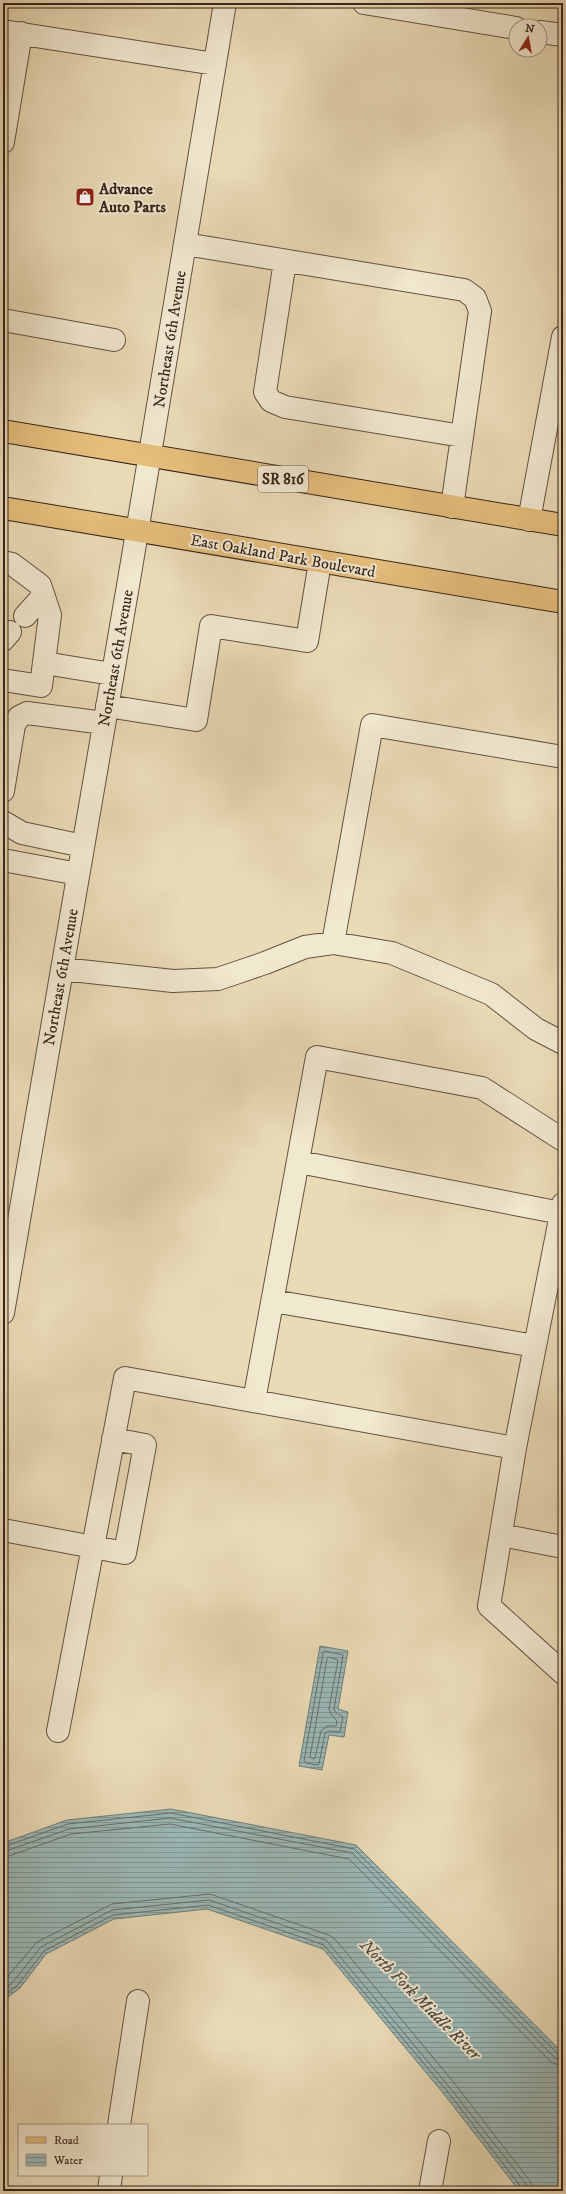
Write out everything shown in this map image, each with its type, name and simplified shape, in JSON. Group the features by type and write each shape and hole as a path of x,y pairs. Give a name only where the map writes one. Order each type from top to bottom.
{"main road":[{"name":"SR 816","path":"3,431 563,526"},
{"name":"East Oakland Park Boulevard","path":"3,508 563,602"}],"street":[{"name":"Northeast 6th Avenue","path":"3,1313 11,1212 62,969 226,3"},
{"path":"364,3 508,27"},
{"path":"3,142 12,32 215,64"},
{"path":"548,33 563,35"},
{"path":"185,244 464,290 475,298 480,311 452,507"},
{"path":"285,261 265,392 271,401 285,407 462,436"},
{"path":"3,320 114,340"},
{"path":"529,520 563,337"},
{"path":"3,791 14,724 19,717 27,713 106,714 196,720 211,626 307,642 320,562"},
{"path":"3,680 41,686 50,615 40,584 6,566"},
{"path":"25,616 44,596"},
{"path":"44,663 112,674"},
{"path":"333,943 372,725 563,757"},
{"path":"3,822 22,832 83,846"},
{"path":"3,860 78,874"},
{"path":"62,969 173,981 218,979 265,964 305,947 333,943 392,953 491,994 536,1029 563,1043"},
{"path":"254,1401 299,1162 317,1057 482,1088 563,1140"},
{"path":"299,1162 562,1209 515,1448 489,1606 563,1673"},
{"path":"273,1301 535,1346"},
{"path":"58,1731 125,1378 515,1448"},
{"path":"3,1530 125,1553 145,1445 113,1439"},
{"path":"501,1535 563,1547"},
{"path":"119,2124 138,2001"},
{"path":"430,2191 439,2141"},
{"path":"109,2191 111,2176"}],"water":[{"path":"320,1646 348,1651 338,1709 348,1712 344,1737 329,1735 322,1770 299,1766"},
{"name":"North Fork Middle River","path":"171,1809 356,1845 563,2053 563,2191 521,2191 517,2188 443,2093 323,1949 207,1909 114,1919 46,1954 20,1988 3,2001 3,1843 67,1820"}],"place":[{"name":"Advance Auto Parts","path":"85,197"}]}
